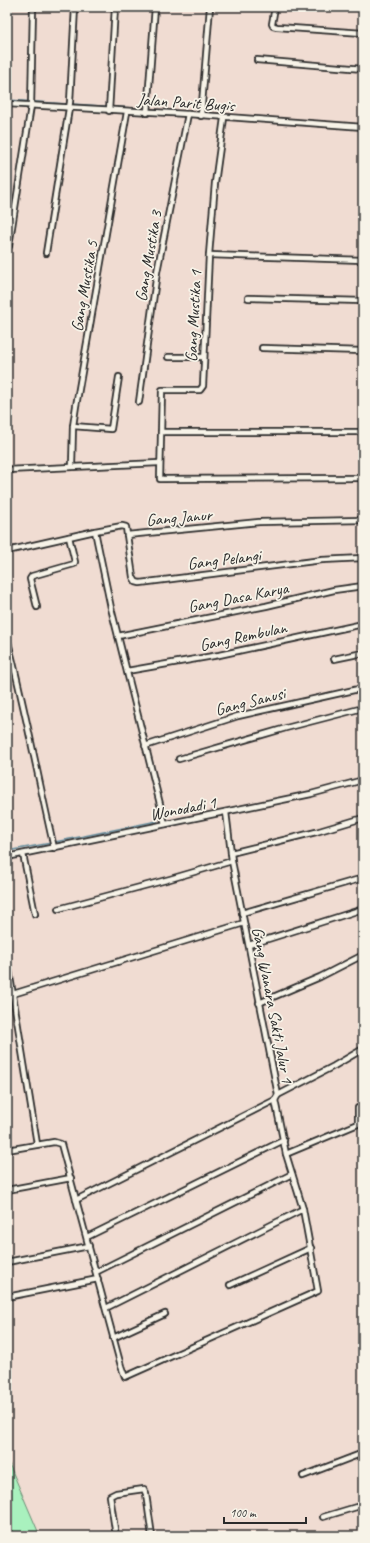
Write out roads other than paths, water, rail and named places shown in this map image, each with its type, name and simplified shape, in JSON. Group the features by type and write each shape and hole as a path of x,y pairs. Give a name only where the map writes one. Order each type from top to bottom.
{"street":[{"path":"9,246 31,102 33,7"},
{"path":"46,252 70,106 75,7"},
{"path":"109,108 116,7"},
{"path":"147,112 155,7"},
{"path":"201,116 210,7"},
{"path":"275,7 272,24 273,26 363,33"},
{"path":"257,60 363,69"},
{"name":"Jalan Parit Bugis","path":"7,104 31,102 109,108 127,112 188,114 224,118 363,127"},
{"name":"Gang Mustika 5","path":"72,466 73,426 127,112"},
{"name":"Gang Mustika 3","path":"139,402 157,272 188,114"},
{"name":"Gang Mustika 1","path":"224,118 215,183 209,255 203,386 200,390 162,390 159,478 162,480 363,478"},
{"path":"209,255 363,260"},
{"path":"248,298 363,301"},
{"path":"262,348 363,351"},
{"path":"168,357 204,357"},
{"path":"73,426 111,429 119,377"},
{"path":"161,432 363,432"},
{"path":"7,470 159,463"},
{"name":"Gang Janur","path":"7,550 124,526 126,527 127,535 259,522 363,520"},
{"path":"95,531 118,636 128,671 165,824"},
{"name":"Gang Pelangi","path":"127,535 133,577 136,582 140,583 315,561 363,558"},
{"path":"37,607 30,579 32,576 74,564 69,537"},
{"name":"Gang Dasa Karya","path":"118,636 266,606 334,590 363,586"},
{"name":"Gang Rembulan","path":"128,671 220,655 363,624"},
{"path":"7,638 54,848"},
{"path":"334,659 363,653"},
{"name":"Gang Sanusi","path":"145,746 238,716 363,688"},
{"path":"179,758 363,708"},
{"name":"Wonodadi 1","path":"7,857 311,794 363,780"},
{"name":"Gang Wanara Sakti Jalur 1","path":"76,1200 275,1100 278,1095 232,861 226,812"},
{"path":"231,853 318,832 363,818"},
{"path":"23,854 35,914"},
{"path":"58,909 232,861"},
{"path":"242,913 363,878"},
{"path":"249,945 363,909"},
{"path":"12,994 244,923"},
{"path":"259,1003 320,977 363,956"},
{"path":"7,958 37,1144"},
{"path":"278,1095 363,1050"},
{"path":"7,1150 54,1142 59,1142 61,1144 125,1377 318,1292 319,1289 303,1209 286,1154 275,1100"},
{"path":"286,1154 358,1124 358,1108"},
{"path":"87,1237 284,1140"},
{"path":"96,1272 292,1174"},
{"path":"7,1190 70,1178"},
{"path":"106,1308 303,1209"},
{"path":"7,1262 89,1246"},
{"path":"230,1285 311,1248"},
{"path":"7,1297 98,1279"},
{"path":"114,1338 164,1314"},
{"path":"303,1476 363,1453"},
{"path":"116,1536 110,1496 116,1492 144,1489 152,1536"},
{"path":"323,1517 363,1505"}],"waterway":[{"path":"7,100 68,104"},
{"path":"72,104 194,112"},
{"path":"55,842 157,821"},
{"path":"7,851 51,843"}]}
